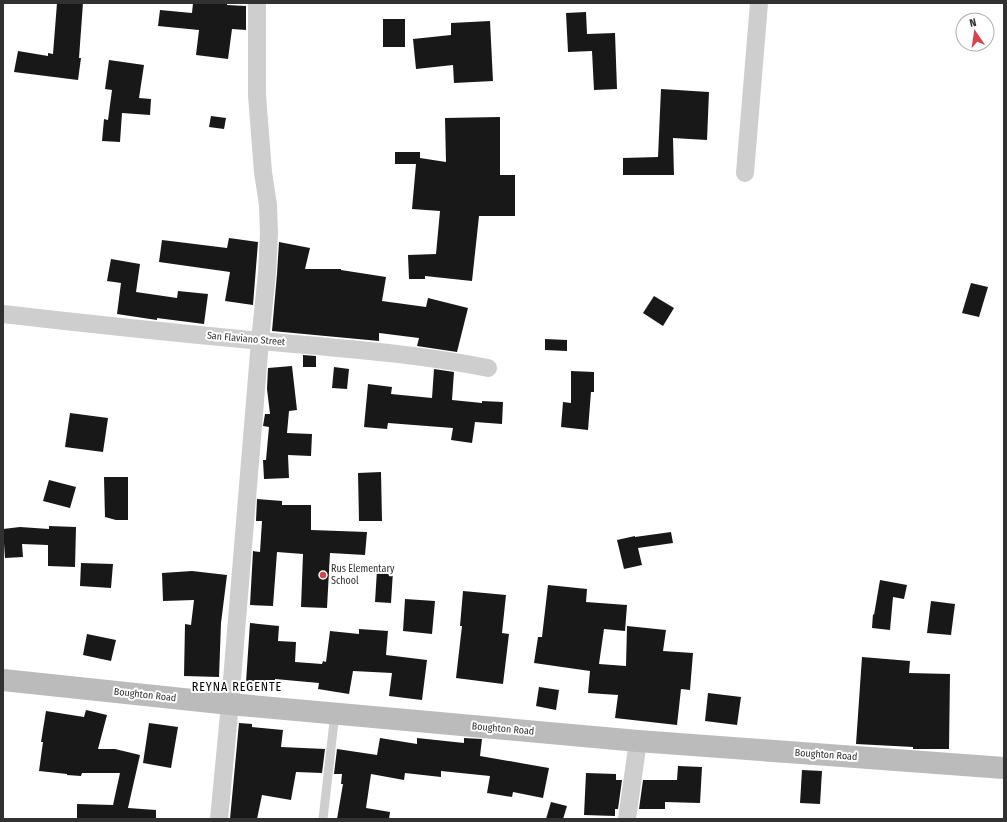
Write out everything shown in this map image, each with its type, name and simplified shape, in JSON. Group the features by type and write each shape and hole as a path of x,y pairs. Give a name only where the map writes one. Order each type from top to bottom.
{"main road":[{"name":"Boughton Road","path":"3,680 230,704 638,742 1004,768"}],"street":[{"path":"219,819 267,273 269,234 268,205 263,172 256,95 257,3"},
{"path":"745,173 759,3"},
{"name":"San Flaviano Street","path":"3,314 86,324 376,351 459,362 488,368"},
{"path":"627,819 638,742"}],"lane":[{"path":"323,819 335,713"}],"building":[{"path":"57,3 83,3 79,58 81,58 78,80 14,72 18,51 48,56 48,53 53,54"},
{"path":"193,3 227,3 227,5 246,6 246,30 232,29 228,59 196,55 199,30 158,26 160,10 192,13"},
{"path":"586,12 587,34 615,33 617,89 594,90 592,51 568,52 566,13"},
{"path":"383,19 405,19 405,47 383,47"},
{"path":"490,21 493,81 454,83 453,65 416,69 413,39 451,35 451,23"},
{"path":"109,60 144,65 139,98 151,99 150,115 122,113 120,142 102,141 104,119 108,120 112,90 105,89"},
{"path":"661,89 709,92 707,140 673,138 674,175 623,175 623,158 658,157"},
{"path":"211,116 226,118 224,129 209,127"},
{"path":"500,117 500,175 515,175 515,216 479,216 472,281 425,276 425,279 409,279 408,255 436,254 440,211 412,209 416,164 395,164 395,152 420,152 420,158 446,162 445,118"},
{"path":"229,238 258,242 253,305 225,301 230,272 159,262 162,240 227,248"},
{"path":"279,242 310,248 305,269 341,269 386,277 382,301 426,307 428,298 468,308 457,352 417,346 419,338 379,333 379,341 272,331"},
{"path":"111,259 140,264 136,292 177,298 178,291 208,294 204,324 157,318 157,320 117,314 121,283 107,281"},
{"path":"971,283 988,287 979,317 962,313"},
{"path":"654,296 674,308 663,326 643,313"},
{"path":"545,339 567,340 567,351 545,350"},
{"path":"303,355 316,356 316,367 303,367"},
{"path":"292,366 297,410 289,411 287,433 312,434 311,456 288,455 289,478 264,479 263,460 266,460 269,427 263,426 265,414 270,414 267,389 268,368"},
{"path":"334,367 349,369 347,389 332,388"},
{"path":"434,369 454,372 452,400 482,403 482,401 503,402 502,424 475,422 472,443 451,440 453,428 388,423 387,429 364,427 368,384 392,387 391,394 432,398"},
{"path":"571,371 594,372 594,392 591,392 588,430 561,427 563,402 571,403"},
{"path":"70,413 108,418 103,452 65,447"},
{"path":"381,472 382,521 359,521 358,473"},
{"path":"104,477 128,477 128,520 116,520 105,517"},
{"path":"49,480 76,487 70,508 43,501"},
{"path":"257,499 282,501 282,505 311,505 311,530 367,532 365,555 330,553 327,608 301,607 303,554 277,552 273,606 250,605 253,551 260,552 262,521 256,521"},
{"path":"49,526 76,527 75,567 48,566 48,545 22,544 23,557 5,558 3,529 20,527 49,529"},
{"path":"671,532 673,543 638,548 642,565 624,569 617,540 635,536"},
{"path":"81,563 113,564 111,588 80,586"},
{"path":"377,570 393,571 391,603 375,602"},
{"path":"192,571 227,575 221,623 219,677 184,676 185,624 191,625 194,600 163,601 162,573"},
{"path":"880,580 907,585 904,599 893,597 890,630 872,628 873,614 874,615"},
{"path":"548,585 587,589 586,602 627,605 625,631 604,629 599,664 626,666 627,626 666,630 663,651 693,653 690,690 681,689 677,725 615,718 618,695 588,693 590,671 534,663 538,637 542,637"},
{"path":"463,591 506,595 502,633 509,634 503,684 456,678 462,626 460,626"},
{"path":"405,599 435,601 432,634 403,631"},
{"path":"931,601 955,604 951,635 927,633"},
{"path":"250,623 279,626 278,641 296,642 295,662 322,664 323,661 326,662 330,631 359,634 359,629 388,631 386,655 427,660 422,700 389,696 392,673 353,671 349,694 318,689 319,683 275,679 275,684 246,682"},
{"path":"87,634 116,640 111,661 83,655"},
{"path":"862,657 910,661 909,673 950,674 949,749 913,749 913,747 856,744"},
{"path":"539,687 559,690 556,710 536,706"},
{"path":"708,693 741,697 737,725 705,721"},
{"path":"86,710 107,715 98,749 115,749 140,755 128,808 156,810 156,819 77,819 77,804 113,805 120,773 82,773 81,776 39,771 43,742 41,742 46,711 84,717"},
{"path":"149,723 178,727 171,768 143,763"},
{"path":"239,723 252,724 252,727 283,730 281,747 325,749 322,773 296,772 291,800 262,795 257,819 230,819"},
{"path":"380,738 417,744 417,738 464,743 464,738 482,739 480,756 549,768 543,798 513,792 512,797 487,793 490,776 441,771 441,777 405,773 404,780 371,774 366,808 390,812 389,819 337,819 343,784 341,784 342,774 334,774 337,749 377,755"},
{"path":"678,766 702,767 700,803 665,802 665,809 639,809 643,780 677,780"},
{"path":"802,770 822,771 820,804 800,803"},
{"path":"586,773 616,774 616,780 622,780 618,809 615,809 615,816 584,815"},
{"path":"551,802 567,806 563,819 546,819"}],"place":[{"name":"Rus Elementary School","path":"323,575"}],"district":[{"name":"REYNA REGENTE","path":"237,687"}]}
